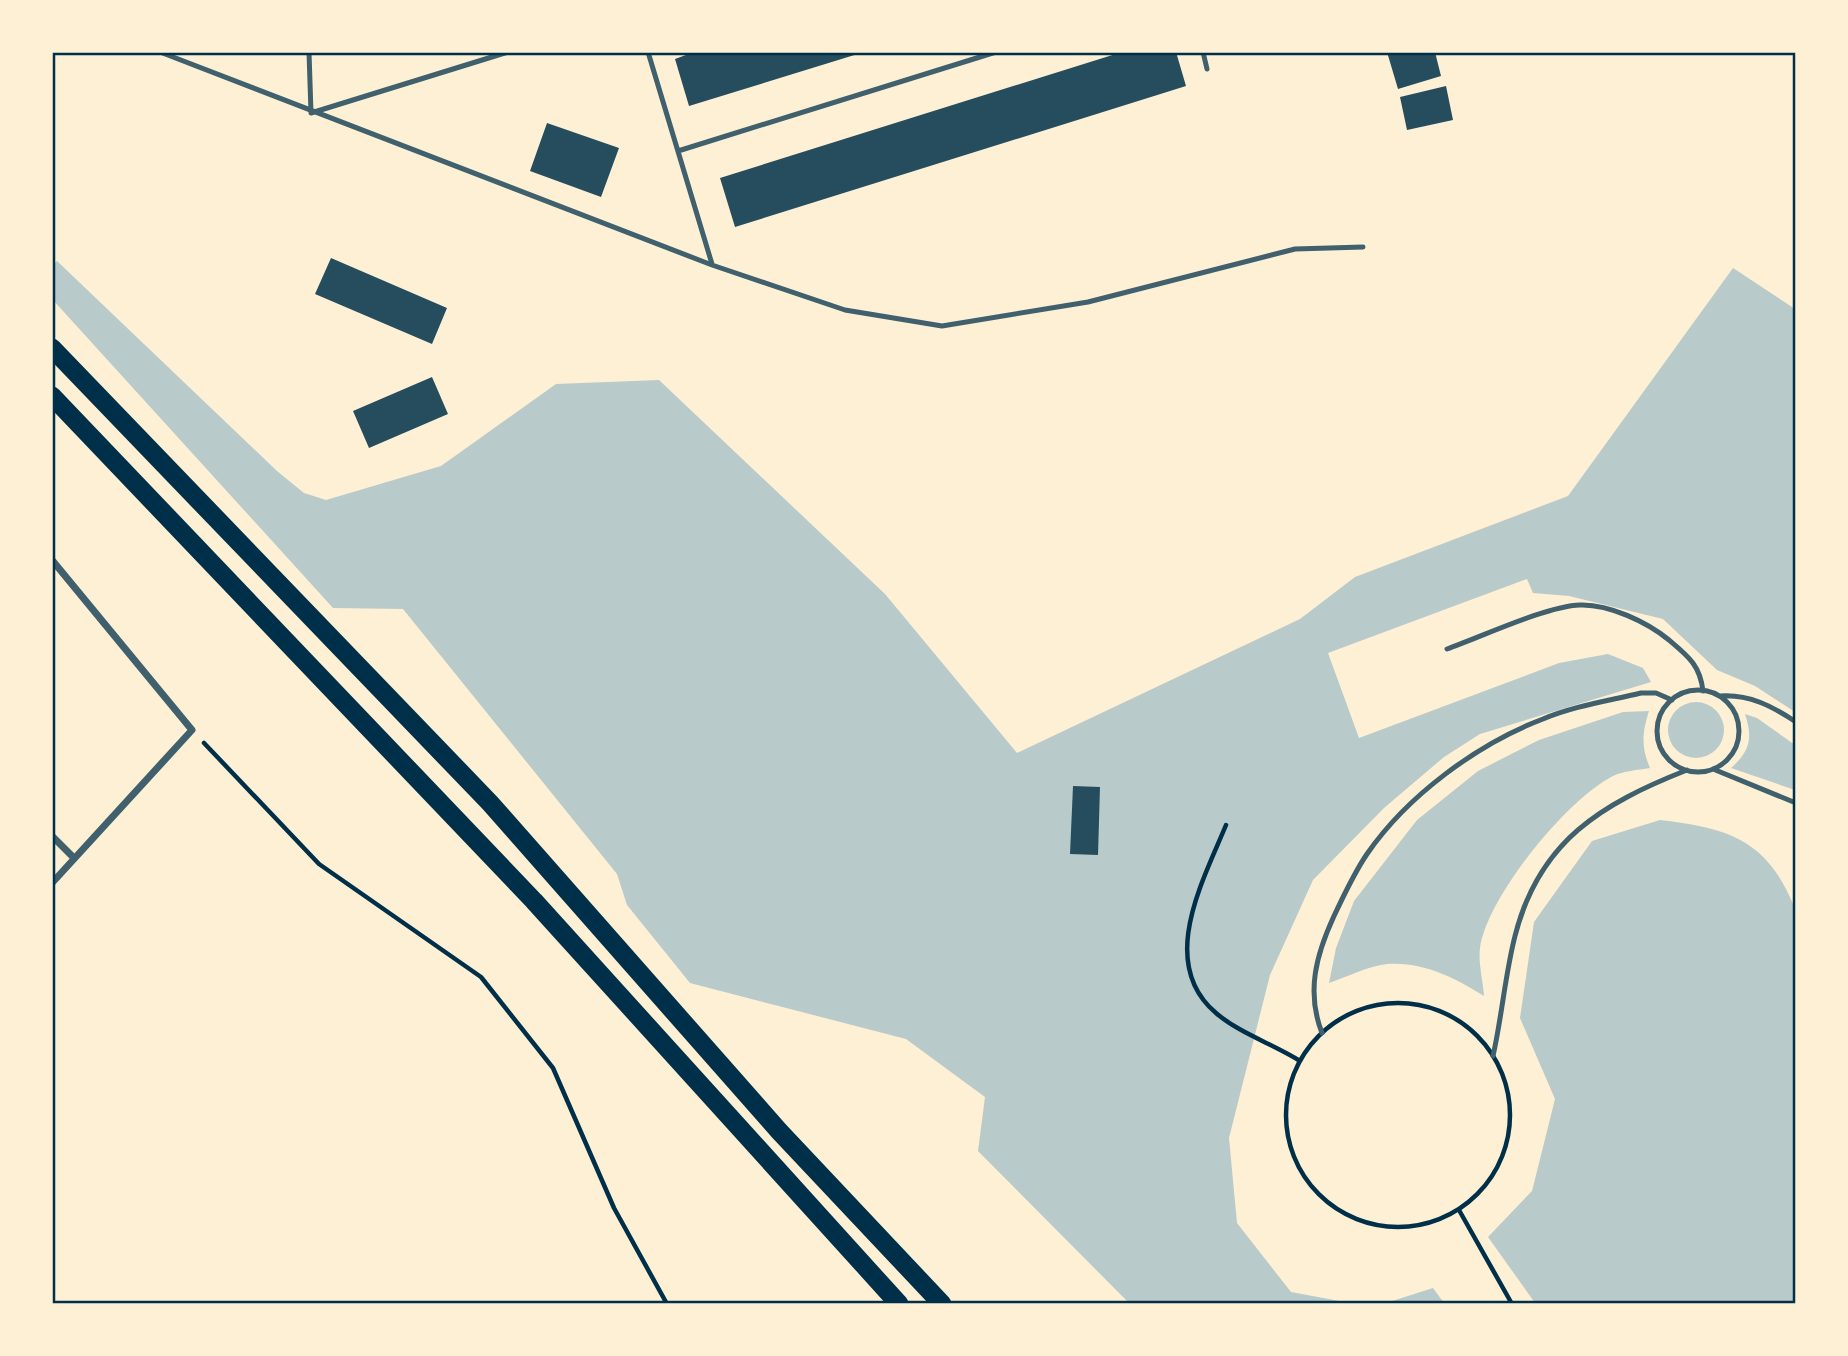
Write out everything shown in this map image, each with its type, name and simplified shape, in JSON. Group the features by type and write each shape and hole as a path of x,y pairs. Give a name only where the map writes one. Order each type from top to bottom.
{"highway":[{"path":"52,348 489,803 779,1131 942,1304"},
{"path":"52,396 525,891 899,1304"}],"street":[{"path":"52,560 191,730 52,883"},
{"path":"52,836 74,858"}],"lane":[{"path":"160,52 311,113 712,265 845,310 942,326 1088,302 1295,249 1363,247"},
{"path":"309,52 311,113"},
{"path":"311,113 508,52"},
{"path":"648,52 712,265"},
{"path":"678,151 996,52"},
{"path":"1203,52 1207,69"},
{"path":"1447,649 1559,609 1581,605 1623,615 1660,633 1695,661 1703,691"},
{"path":"1687,770 1668,759 1658,740 1660,718 1672,700 1687,692 1703,691 1720,696 1740,695 1769,705 1796,722"},
{"path":"1322,1033 1313,1010 1313,982 1325,937 1367,854 1395,821 1442,778 1510,733 1543,719 1641,693 1656,693 1672,700"},
{"path":"1713,769 1733,753 1738,741 1736,716 1720,696"},
{"path":"1493,1056 1515,936 1538,875 1577,828 1632,792 1687,770 1713,769 1796,803"}],"path":[{"path":"191,730 319,864 481,977 553,1068 614,1208 667,1304"},
{"path":"1226,825 1189,921 1186,957 1200,998 1218,1015 1300,1061"},
{"path":"1415,1004 1452,1016 1483,1040 1493,1056 1503,1073 1511,1111 1506,1149 1488,1184 1459,1210 1426,1224 1391,1228 1355,1220 1325,1202 1301,1175 1287,1142 1284,1107 1293,1072 1312,1041 1339,1018 1376,1005 1415,1004"},
{"path":"1459,1210 1512,1304"}],"shaded area":[{"path":"57,261 277,471 304,493 326,500 441,466 556,384 659,380 885,594 1017,753 1300,619 1355,577 1568,496 1733,268 1795,309 1795,712 1755,686 1717,670 1663,619 1569,596 1533,593 1527,579 1328,653 1359,738 1559,663 1608,654 1643,668 1651,682 1480,734 1444,757 1384,808 1313,880 1270,975 1229,1138 1237,1223 1291,1292 1350,1303 1129,1303 978,1151 985,1097 906,1039 690,983 627,905 617,874 403,609 333,608 53,300 52,265"},
{"path":"1696,702 1707,704 1716,710 1722,719 1722,741 1716,750 1707,756 1696,758 1685,756 1676,750 1670,741 1668,730 1670,719 1676,710 1685,704"},
{"path":"1649,711 1644,740 1650,768 1613,776 1574,805 1532,852 1497,903 1480,948 1484,996 1438,972 1413,965 1387,964 1372,967 1329,983 1336,948 1354,901 1417,820 1478,771 1539,740 1623,712"},
{"path":"1745,714 1757,718 1795,745 1795,790 1731,768 1748,744 1749,730"},
{"path":"1660,820 1726,833 1743,842 1759,853 1772,867 1795,909 1795,1303 1535,1303 1488,1237 1532,1191 1555,1099 1520,1018 1534,922 1592,841"},
{"path":"1433,1288 1444,1303 1386,1303"}],"building":[{"path":"694,52 861,53 689,106 675,59"},
{"path":"1122,52 1176,52 1186,86 735,227 720,178"},
{"path":"1387,52 1435,52 1441,76 1398,89"},
{"path":"1446,86 1453,120 1407,130 1400,97"},
{"path":"547,123 619,148 601,197 530,171"},
{"path":"331,258 447,308 432,344 315,294"},
{"path":"432,377 448,414 369,448 353,411"},
{"path":"1073,786 1100,787 1098,855 1070,854"}]}
